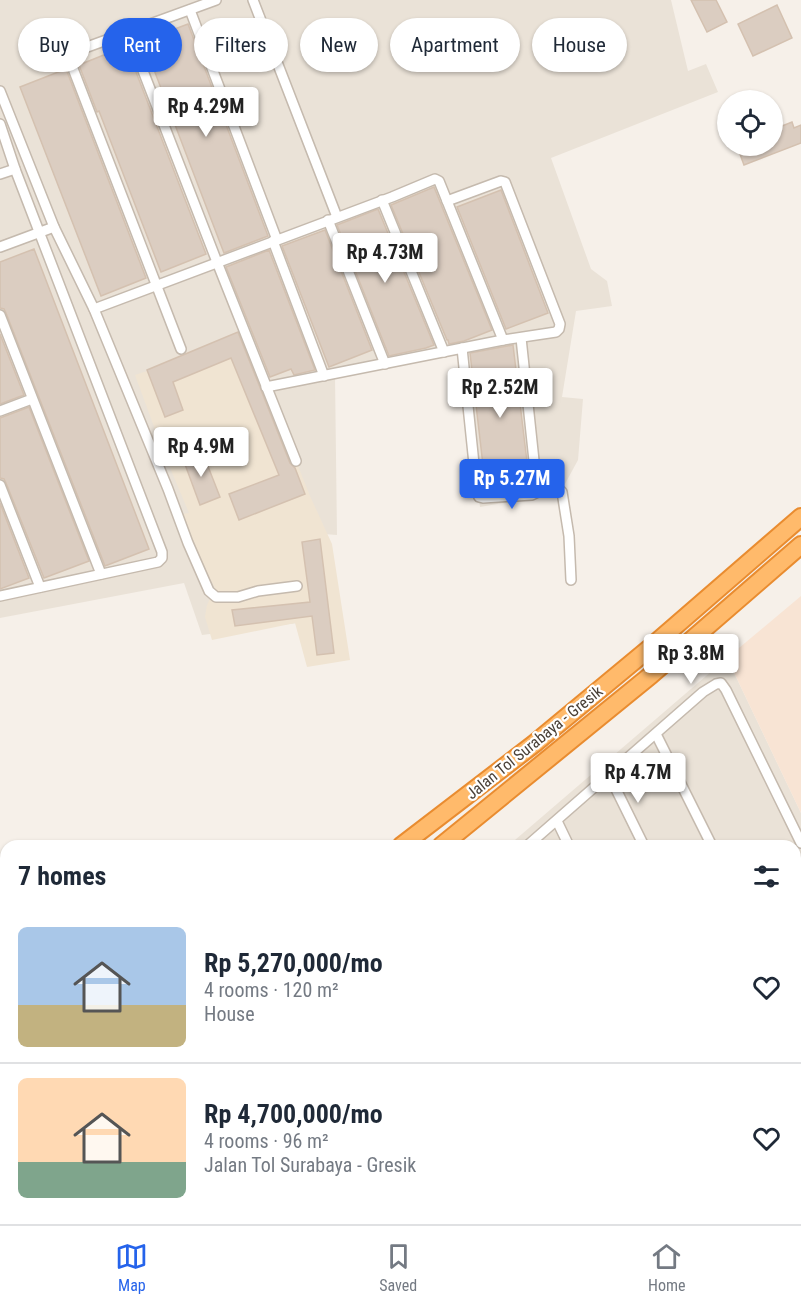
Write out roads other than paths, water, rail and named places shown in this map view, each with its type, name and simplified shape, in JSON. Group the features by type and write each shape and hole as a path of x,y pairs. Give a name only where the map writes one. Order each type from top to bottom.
{"highway":[{"name":"Jalan Tol Surabaya - Gresik","path":"409,840 534,744 651,647 801,516"},
{"name":"Jalan Tol Surabaya - Gresik","path":"448,840 651,675 801,545"}],"street":[{"path":"166,18 216,0"},
{"path":"253,0 385,364"},
{"path":"190,9 324,376"},
{"path":"102,42 75,53 71,61 72,66 181,350"},
{"path":"143,72 296,460"},
{"path":"0,92 54,227 94,309 209,591 216,597 238,597 258,591 297,586"},
{"path":"0,124 15,169 162,552 162,558 158,561 0,596"},
{"path":"0,174 15,169"},
{"path":"94,309 435,179 439,181 503,340"},
{"path":"266,387 503,340 556,332 559,329 560,324 505,182 501,181 447,201"},
{"path":"382,200 444,352"},
{"path":"0,247 54,227"},
{"path":"0,315 100,574"},
{"path":"462,348 477,493 483,498 532,495 536,493 537,484 521,338"},
{"path":"0,411 32,399"},
{"path":"537,484 562,492 569,536 571,579"},
{"path":"0,485 40,587"},
{"path":"534,840 703,692 721,683 800,840"},
{"path":"656,734 709,840"},
{"path":"609,775 641,840"},
{"path":"556,821 566,840"}]}
